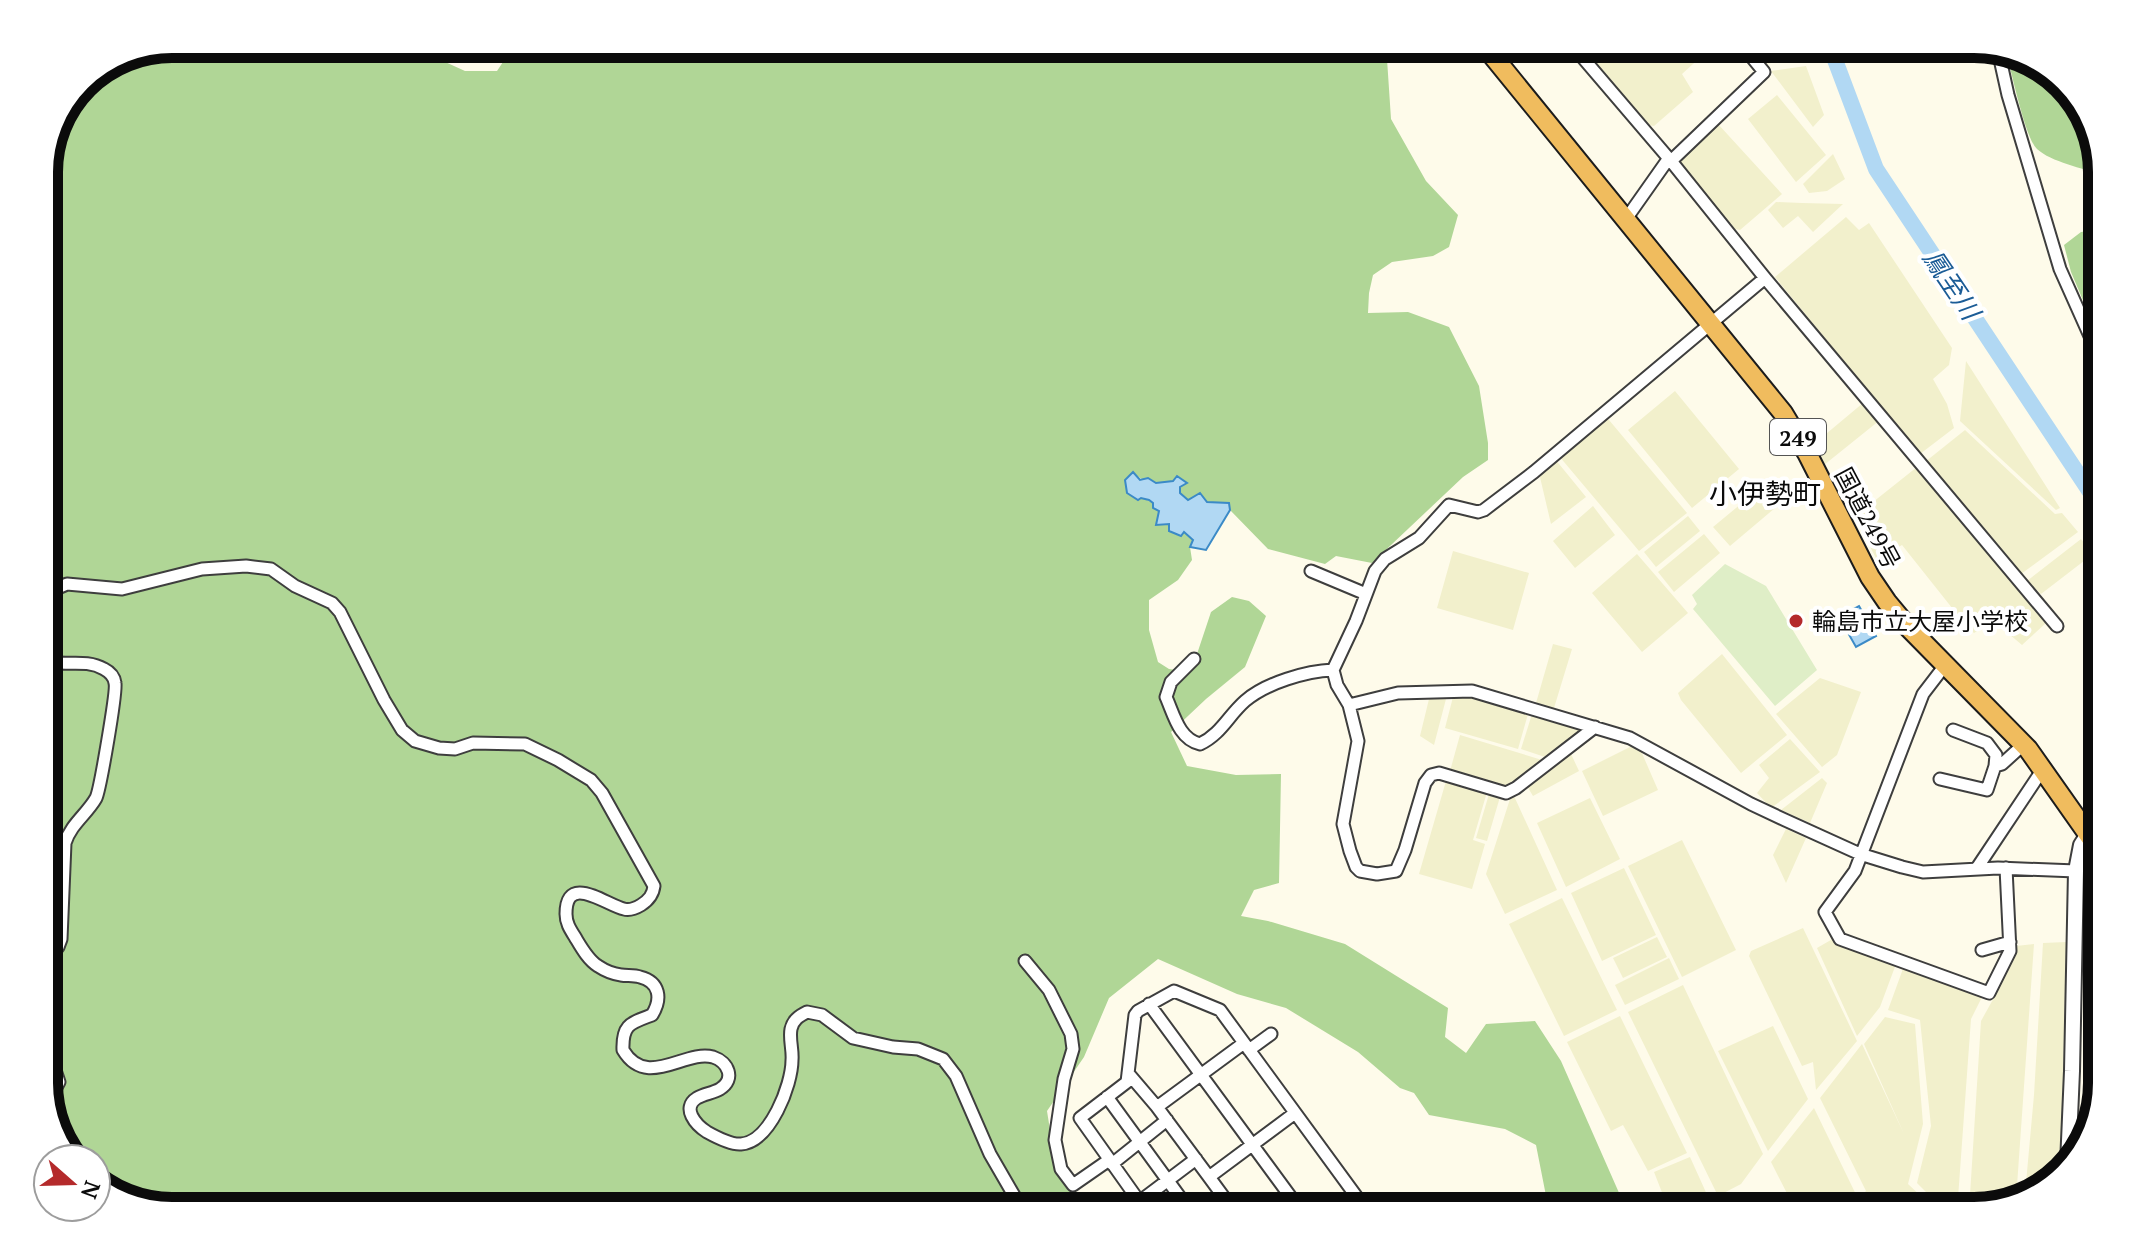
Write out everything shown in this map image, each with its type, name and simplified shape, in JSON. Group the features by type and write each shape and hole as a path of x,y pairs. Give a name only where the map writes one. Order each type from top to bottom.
{"highway":[{"name":"国道249号","path":"1494,58 1783,413 1873,582 1907,626 2024,744 2088,833"}],"street":[{"path":"1583,58 2057,626"},
{"path":"1626,219 1670,160 1764,72 1752,58"},
{"path":"2001,61 2055,255 2088,333"},
{"path":"1595,727 1506,793 1439,773 1431,775 1425,783 1401,864 1396,871 1377,874 1360,871 1356,867 1343,824 1358,741 1349,705 1337,685 1333,670 1375,571 1385,559 1419,538 1449,505 1478,512 1484,510 1534,472 1765,278"},
{"path":"58,588 67,584 122,589 202,569 246,566 271,569 295,586 332,603 348,627 402,730 415,741 447,749 473,743 525,744 576,770 591,780 602,793 654,891 637,908 626,910 586,893 574,894 567,906 569,927 598,966 613,973 649,980 657,990 659,1000 652,1015 633,1021 625,1032 623,1050 633,1063 643,1067 665,1066 706,1056 717,1059 728,1068 725,1085 696,1098 691,1105 691,1115 699,1125 735,1143 755,1141 779,1107 791,1073 792,1026 797,1018 814,1012 853,1038 918,1049 943,1059 956,1076 990,1154 1015,1197"},
{"path":"1311,571 1366,594"},
{"path":"1194,659 1171,682 1166,697 1182,732 1200,744 1219,733 1246,701 1258,694 1311,671 1333,670"},
{"path":"58,663 87,663 102,668 112,675 116,691 101,785 96,799 77,820 65,843 61,939 58,947"},
{"path":"1946,664 1923,694 1855,871 1825,912 1840,939 1989,993 2010,951 2006,868"},
{"path":"1349,705 1398,693 1472,691 1630,738 1751,804 1860,854 1923,872 1977,868 2076,871"},
{"path":"1940,779 1987,790 1995,766 1996,755 1987,743 1953,730"},
{"path":"1995,766 2002,764 2024,744"},
{"path":"1977,868 2043,769"},
{"path":"2069,1146 2076,871 2081,845 2088,844"},
{"path":"1982,950 2010,942"},
{"path":"1025,961 1049,990 1071,1034 1073,1049 1064,1079 1055,1140 1061,1169 1073,1185 1167,1120"},
{"path":"1135,1197 1080,1118 1127,1082 1135,1015 1174,991 1217,1008 1357,1197"},
{"path":"1149,1004 1291,1197"},
{"path":"1157,1107 1246,1046 1271,1034"},
{"path":"1128,1073 1223,1197"},
{"path":"1107,1097 1180,1197"},
{"path":"1209,1177 1295,1113"},
{"path":"1151,1197 1196,1159"}],"shaded area":[{"path":"1590,58 1700,58 1682,74 1693,92 1654,126 1648,125"},
{"path":"1761,58 1800,58 1766,64"},
{"path":"1806,66 1824,115 1813,127 1771,71"},
{"path":"1777,95 1826,155 1796,182 1748,119"},
{"path":"1718,124 1782,194 1740,230 1735,229 1677,160"},
{"path":"1833,154 1845,179 1827,191 1809,193 1803,184"},
{"path":"1776,202 1843,204 1813,232 1798,216 1783,228 1768,210"},
{"path":"1846,217 1859,230 1869,223 1952,348 1949,365 1933,379 1947,404 1954,428 1920,454 1775,277"},
{"path":"1966,361 2060,508 2056,510 1960,421"},
{"path":"1675,391 1739,469 1692,508 1628,430"},
{"path":"1863,403 1880,420 1824,465 1814,444"},
{"path":"1604,418 1609,420 1687,513 1639,551 1559,456"},
{"path":"1965,430 2055,514 2062,513 2078,532 2021,574 1925,462"},
{"path":"1555,459 1586,497 1551,524 1539,473"},
{"path":"1917,467 2046,623 2022,645 2002,628 1983,627 1974,633 1902,545 1877,560 1856,520 1858,514"},
{"path":"1759,489 1775,508 1730,546 1713,527"},
{"path":"1593,506 1615,535 1575,568 1553,541"},
{"path":"1688,516 1700,531 1656,567 1644,552"},
{"path":"1704,534 1720,553 1674,592 1658,572"},
{"path":"2081,539 2088,548 2088,558 2041,594 2027,581"},
{"path":"1453,551 1529,573 1513,630 1437,608"},
{"path":"1637,554 1688,613 1642,652 1592,593"},
{"path":"1553,644 1572,649 1554,708 1536,703"},
{"path":"1722,654 1787,735 1741,773 1678,693"},
{"path":"1820,678 1861,692 1837,755 1822,767 1776,714"},
{"path":"1471,696 1528,714 1518,749 1445,728 1453,697"},
{"path":"1429,699 1446,699 1434,745 1420,736"},
{"path":"1532,714 1585,729 1545,757 1521,749"},
{"path":"1460,735 1542,760 1508,787 1450,771"},
{"path":"1790,739 1820,772 1771,808 1757,793 1769,778 1759,765"},
{"path":"1632,746 1641,751 1658,790 1603,816 1582,771"},
{"path":"1571,754 1579,771 1533,796 1527,786"},
{"path":"1822,778 1827,783 1810,823 1781,810"},
{"path":"1446,781 1487,792 1473,840 1485,844 1472,889 1419,874"},
{"path":"1489,794 1500,797 1487,841 1476,838"},
{"path":"1514,796 1557,890 1505,914 1486,874 1510,799"},
{"path":"1590,798 1620,859 1566,887 1537,823"},
{"path":"1786,829 1806,838 1786,883 1773,855"},
{"path":"1682,840 1736,950 1682,977 1628,866"},
{"path":"1624,868 1656,935 1602,961 1571,893"},
{"path":"1562,898 1617,1010 1564,1036 1509,924"},
{"path":"1803,928 1857,1041 1816,1090 1813,1062 1802,1066 1749,956 1751,951"},
{"path":"1657,937 1667,957 1623,978 1613,958"},
{"path":"1836,937 1896,964 1880,1007 1857,1036 1817,948"},
{"path":"2066,942 2061,1156 2055,1164 2026,1184 2034,1095 2043,943"},
{"path":"2034,944 2017,1188 1989,1196 1970,1197 1981,1021 2016,946"},
{"path":"1669,958 1679,979 1625,1005 1615,985"},
{"path":"1904,966 1983,995 1971,1019 1958,1197 1930,1196 1917,1183 1931,1126 1920,1020 1888,1010"},
{"path":"1683,985 1763,1154 1741,1184 1718,1196 1628,1012"},
{"path":"1620,1016 1687,1153 1648,1171 1623,1125 1611,1131 1567,1042"},
{"path":"1885,1017 1915,1024 1923,1124 1908,1184 1922,1197 1866,1197 1866,1191 1820,1098 1862,1044 1904,1134 1864,1044"},
{"path":"1773,1026 1808,1099 1768,1151 1718,1051"},
{"path":"1814,1108 1857,1197 1789,1197 1771,1162"},
{"path":"1690,1157 1708,1197 1663,1195 1654,1172"}],"green space":[{"path":"172,58 436,58 465,71 497,71 506,58 1387,58 1391,119 1426,181 1458,215 1449,247 1433,256 1392,262 1373,275 1368,313 1408,312 1449,327 1479,386 1488,460 1463,477 1372,563 1336,556 1325,564 1268,549 1230,510 1229,503 1195,498 1188,500 1180,493 1180,487 1186,483 1152,482 1134,473 1140,498 1155,506 1159,511 1158,519 1193,540 1190,547 1192,560 1178,580 1149,600 1149,630 1158,662 1169,669 1191,672 1211,612 1232,597 1249,601 1266,616 1245,667 1171,732 1187,766 1236,775 1281,774 1279,883 1254,890 1241,916 1345,944 1448,1008 1445,1037 1466,1053 1486,1024 1535,1021 1561,1061 1621,1197 1546,1197 1536,1145 1505,1129 1429,1115 1414,1093 1400,1088 1358,1052 1286,1008 1237,994 1158,959 1109,998 1084,1057 1047,1111 1057,1174 1074,1197 172,1197 142,1193 112,1180 112,1143 75,1143 64,1120 58,1091 58,164 70,122 97,86 135,64"},
{"path":"2009,64 2031,73 2049,86 2069,109 2082,135 2088,170 2043,154 2032,142"},
{"path":"2088,231 2088,312 2071,272 2064,245 2081,232"},
{"path":"1725,564 1766,586 1817,670 1775,706 1693,609 1697,604 1692,595"}],"water":[{"path":"1133,472 1140,480 1148,478 1156,483 1173,481 1177,476 1187,483 1180,487 1180,493 1188,500 1200,493 1207,502 1229,503 1230,510 1206,550 1190,547 1193,540 1184,532 1181,536 1169,531 1169,524 1156,525 1159,511 1153,508 1153,503 1141,498 1138,500 1127,493 1125,480"},
{"path":"1859,606 1876,636 1856,647 1839,617"}],"waterway":[{"name":"鳳至川","path":"1834,58 1876,169 2088,489"}],"place":[{"name":"輪島市立大屋小学校","path":"1796,621"}],"district":[{"name":"小伊勢町","path":"1765,493"}]}
